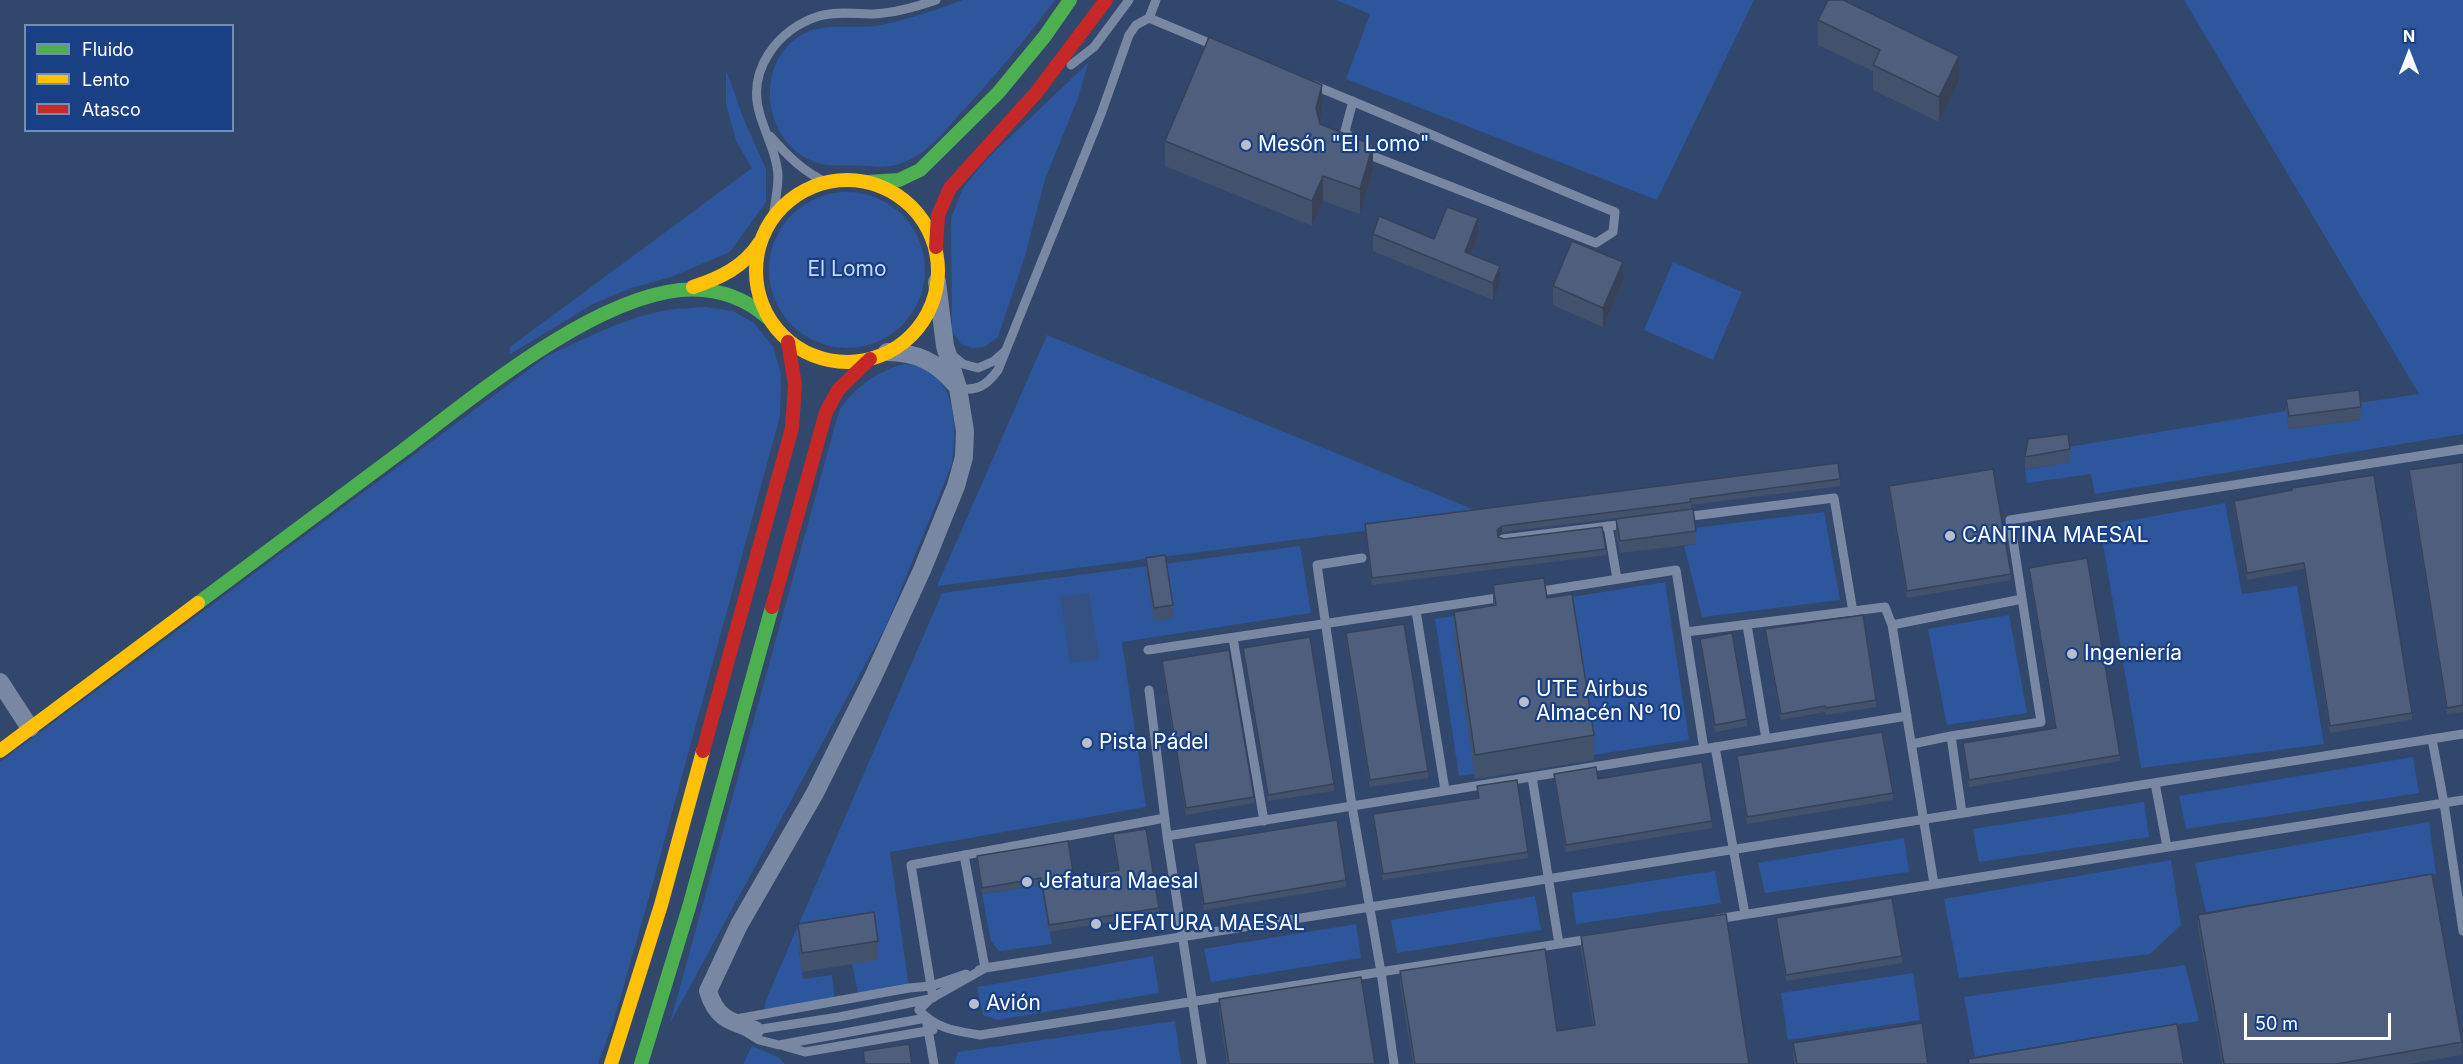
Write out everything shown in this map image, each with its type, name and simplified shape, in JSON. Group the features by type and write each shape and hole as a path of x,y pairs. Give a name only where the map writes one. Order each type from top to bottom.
{"main road":[{"path":"674,293 719,277 747,261 773,217 794,195 820,184 844,180 864,182 899,180 920,170 998,93 1046,36 1070,0"},
{"path":"641,1064 693,895 826,412 838,390 879,356 904,342 916,330 933,301 938,262 936,227 938,215 950,188 1036,93 1106,0"},
{"path":"864,182 888,190 914,210 928,230 938,262"},
{"path":"762,239 757,255 756,277 759,297 768,318"},
{"path":"0,751 543,347 594,319 638,300 703,289 727,293 753,304 788,342 810,354 830,361 852,362 879,356"},
{"path":"611,1064 661,905 792,428 796,404 796,375 788,342"}],"street":[{"path":"755,1030 728,1020 713,1008 708,991 739,925 815,793 867,690 922,570 956,486 964,457 965,431 958,388 945,346 937,282"},
{"path":"879,356 901,352 932,362 958,388"},
{"path":"0,682 30,728"}],"lane":[{"path":"773,217 778,176 767,133 759,113 757,83 764,62 774,44 795,26 821,16 876,14 907,9 936,0"},
{"path":"1036,93 1094,47 1129,0"},
{"path":"958,388 970,390 980,388 990,381 998,370 1101,114 1129,35 1136,25 1149,18 1155,0"},
{"path":"1149,18 1224,49"},
{"path":"1299,79 1353,101 1615,212 1613,232 1596,243 1362,152 1345,130 1353,101"},
{"path":"767,133 793,162 809,175 828,183"},
{"path":"945,346 953,357 963,364 978,368 994,361 1008,348"},
{"path":"1912,744 2041,722 2010,520 2463,449"},
{"path":"1679,518 1834,498 1853,612"},
{"path":"1503,539 1632,523"},
{"path":"1608,526 1617,579"},
{"path":"1362,558 1317,565 1352,806 1381,972 1394,1064"},
{"path":"1523,594 1677,570 1704,749"},
{"path":"1148,650 1511,596"},
{"path":"1892,625 2022,599"},
{"path":"1686,632 1885,607 1892,625 1934,884"},
{"path":"1416,611 1445,790"},
{"path":"1747,625 1766,739"},
{"path":"1233,638 1264,821"},
{"path":"1149,690 1181,936 1202,1064"},
{"path":"1167,836 1907,716"},
{"path":"728,1020 932,986 985,968 2463,734"},
{"path":"1951,736 1962,813"},
{"path":"2432,739 2463,931"},
{"path":"1715,747 1745,914"},
{"path":"1532,777 1559,944"},
{"path":"2155,783 2167,847"},
{"path":"1711,920 2463,800"},
{"path":"932,999 932,986 911,866 1165,818"},
{"path":"963,855 985,968"},
{"path":"728,1020 759,1040 805,1052 942,1028 980,1035 1606,936"},
{"path":"942,1028 926,1018 919,1010 932,999 985,968"},
{"path":"755,1030 932,999"},
{"path":"779,1045 926,1018"},
{"path":"926,1018 934,1064"}],"green space":[{"path":"963,0 1055,0 984,87 942,134 930,146 909,160 893,166 877,167 829,165 808,159 793,149 782,135 775,120 770,85 774,69 782,53 794,40 814,30 825,28 869,27 891,23"},
{"path":"1336,0 1754,0 1657,200 1346,79 1370,14"},
{"path":"2184,0 2463,0 2463,434 2095,494 2091,474 2027,483 2025,470 2069,462 2068,447 2286,411 2289,429 2360,420 2359,403 2419,394"},
{"path":"1088,63 1078,98 1045,179 1025,256 998,337 984,347 972,348 961,344 952,331 951,218 963,188 985,161"},
{"path":"726,70 744,120 766,169 766,202 730,252 671,277 631,288 593,304 509,355 510,347 752,168 736,141 726,103"},
{"name":"El Lomo","path":"847,192 862,193 877,198 902,215 919,240 924,255 924,285 919,300 902,325 877,342 862,347 847,348 832,347 817,342 792,325 775,300 770,285 769,270 770,255 775,240 792,215 817,198 832,193"},
{"path":"1673,262 1742,292 1713,360 1644,330"},
{"path":"705,307 733,311 754,323 773,347 781,374 780,416 651,890 614,1020 598,1064 0,1064 0,762 547,356 606,329 652,313"},
{"path":"1047,335 1487,515 937,586"},
{"path":"904,364 921,367 934,375 944,386 953,416 952,464 886,626 670,1023 839,411 859,388 875,376"},
{"path":"2225,503 2242,594 2297,586 2324,744 2141,768 2100,526"},
{"path":"1824,512 1840,600 1702,617 1684,546 1696,544 1694,528"},
{"path":"1300,546 1311,613 1122,642 1146,807 890,852 909,988 859,997 852,964 798,943 803,979 832,975 835,1002 763,1015 766,1000 942,593"},
{"path":"1665,582 1689,740 1459,776 1435,619"},
{"path":"2009,615 2027,713 1947,725 1928,629"},
{"path":"2413,757 2419,793 2186,829 2179,796"},
{"path":"2144,802 2149,837 1979,862 1973,829"},
{"path":"2429,822 2436,874 2206,912 2195,863"},
{"path":"1904,838 1909,872 1765,893 1758,863"},
{"path":"2171,860 2181,925 2150,954 1959,978 1944,899"},
{"path":"1715,871 1721,903 1576,924 1572,893"},
{"path":"1041,885 1052,944 999,951 991,941 982,894"},
{"path":"1535,896 1541,930 1397,953 1391,920"},
{"path":"1356,924 1361,958 1211,982 1204,949"},
{"path":"1153,956 1159,993 997,1020 983,1015 977,987"},
{"path":"2185,965 2199,1021 1975,1057 1964,997"},
{"path":"1913,973 1920,1020 1788,1040 1781,993"},
{"path":"1175,1021 1181,1064 954,1064 958,1052"},
{"path":"752,1046 778,1057 785,1064 743,1064"}],"shaded area":[{"path":"1089,593 1099,659 1070,663 1060,597"}],"building":[{"path":"1828,0 1843,0 1959,56 1939,97 1873,65 1880,50 1818,20"},
{"name":"Mesón \"El Lomo\"","path":"1209,37 1322,85 1316,108 1320,124 1373,145 1360,189 1323,176 1312,201 1165,141"},
{"path":"1447,207 1478,218 1465,252 1500,266 1493,283 1373,234 1379,216 1434,239"},
{"path":"1572,241 1623,262 1603,308 1553,286"},
{"path":"2359,390 2361,407 2289,416 2286,399"},
{"path":"2068,434 2070,449 2025,457 2028,439"},
{"path":"2463,462 2463,705 2447,708 2409,470"},
{"path":"1838,463 1840,479 1690,499 1691,502 1502,526 1497,530 1498,537 1504,539 1602,527 1606,549 1372,578 1365,524"},
{"name":"CANTINA MAESAL","path":"1993,469 2011,574 1907,591 1889,486"},
{"path":"2374,475 2412,713 2330,726 2304,563 2247,573 2234,501 2292,490 2292,488"},
{"path":"1693,509 1696,531 1620,541 1616,519"},
{"path":"1165,555 1173,605 1154,608 1146,558"},
{"name":"Ingeniería","path":"2087,558 2120,755 1969,780 1963,743 2056,728 2029,568"},
{"name":"UTE Airbus Almacén Nº 10","path":"1544,578 1547,598 1572,594 1594,735 1475,755 1454,612 1496,605 1493,585"},
{"path":"1863,615 1876,700 1781,714 1765,629"},
{"path":"1404,624 1428,771 1370,780 1346,633"},
{"path":"1732,633 1747,719 1715,725 1700,639"},
{"path":"1310,637 1334,784 1268,795 1243,648"},
{"path":"1229,650 1254,797 1186,808 1162,661"},
{"path":"1882,732 1893,793 1747,817 1737,756"},
{"path":"1702,762 1712,821 1566,845 1554,774 1596,767 1598,779"},
{"path":"1517,780 1528,852 1383,874 1373,814 1479,798 1477,786"},
{"path":"1337,820 1346,880 1204,904 1194,843"},
{"name":"Jefatura Maesal","path":"1146,829 1159,908 1049,925 1041,878 982,888 977,856 1068,841 1074,878 1119,870 1113,834"},
{"path":"2432,874 2462,1042 2336,1064 2224,1064 2198,915"},
{"path":"1892,898 1902,956 1786,975 1776,918"},
{"path":"874,912 878,941 802,953 798,924"},
{"path":"1726,914 1749,1064 1415,1064 1400,971 1545,949 1557,1031 1595,1025 1581,936"},
{"path":"1361,977 1375,1064 1229,1064 1219,999"},
{"path":"1922,1023 1928,1064 1797,1064 1793,1043"},
{"path":"2177,1024 2184,1064 1969,1064 1968,1059"},
{"path":"909,1044 912,1064 865,1064 863,1051"}],"traffic: fast":[{"path":"868,182 899,180 920,170 998,93 1045,36 1070,0"},
{"path":"198,603 498,379 571,331 608,312 645,298 693,289 716,292 738,299 768,318"},
{"path":"641,1064 689,907 772,607"}],"traffic: slow":[{"path":"847,180 882,187 911,207 931,236 938,271 931,306 911,335 882,355 847,362 812,355 783,335 763,306 756,271 763,236 783,207 812,187 847,180"},
{"path":"693,287 713,280 739,265 760,242"},
{"path":"0,751 198,603"},
{"path":"611,1064 661,905 703,751"}],"traffic: jam":[{"path":"936,247 938,215 950,188 1036,93 1106,0"},
{"path":"703,751 792,428 795,385 788,342"},
{"path":"772,607 826,412 838,390 870,359"}],"place":[{"name":"Mesón \"El Lomo\"","path":"1246,145"},
{"name":"CANTINA MAESAL","path":"1950,536"},
{"name":"Ingeniería","path":"2072,654"},
{"name":"UTE Airbus Almacén Nº 10","path":"1524,702"},
{"name":"Pista Pádel","path":"1087,743"},
{"name":"Jefatura Maesal","path":"1027,882"},
{"name":"JEFATURA MAESAL","path":"1096,924"},
{"name":"Avión","path":"974,1004"}]}
